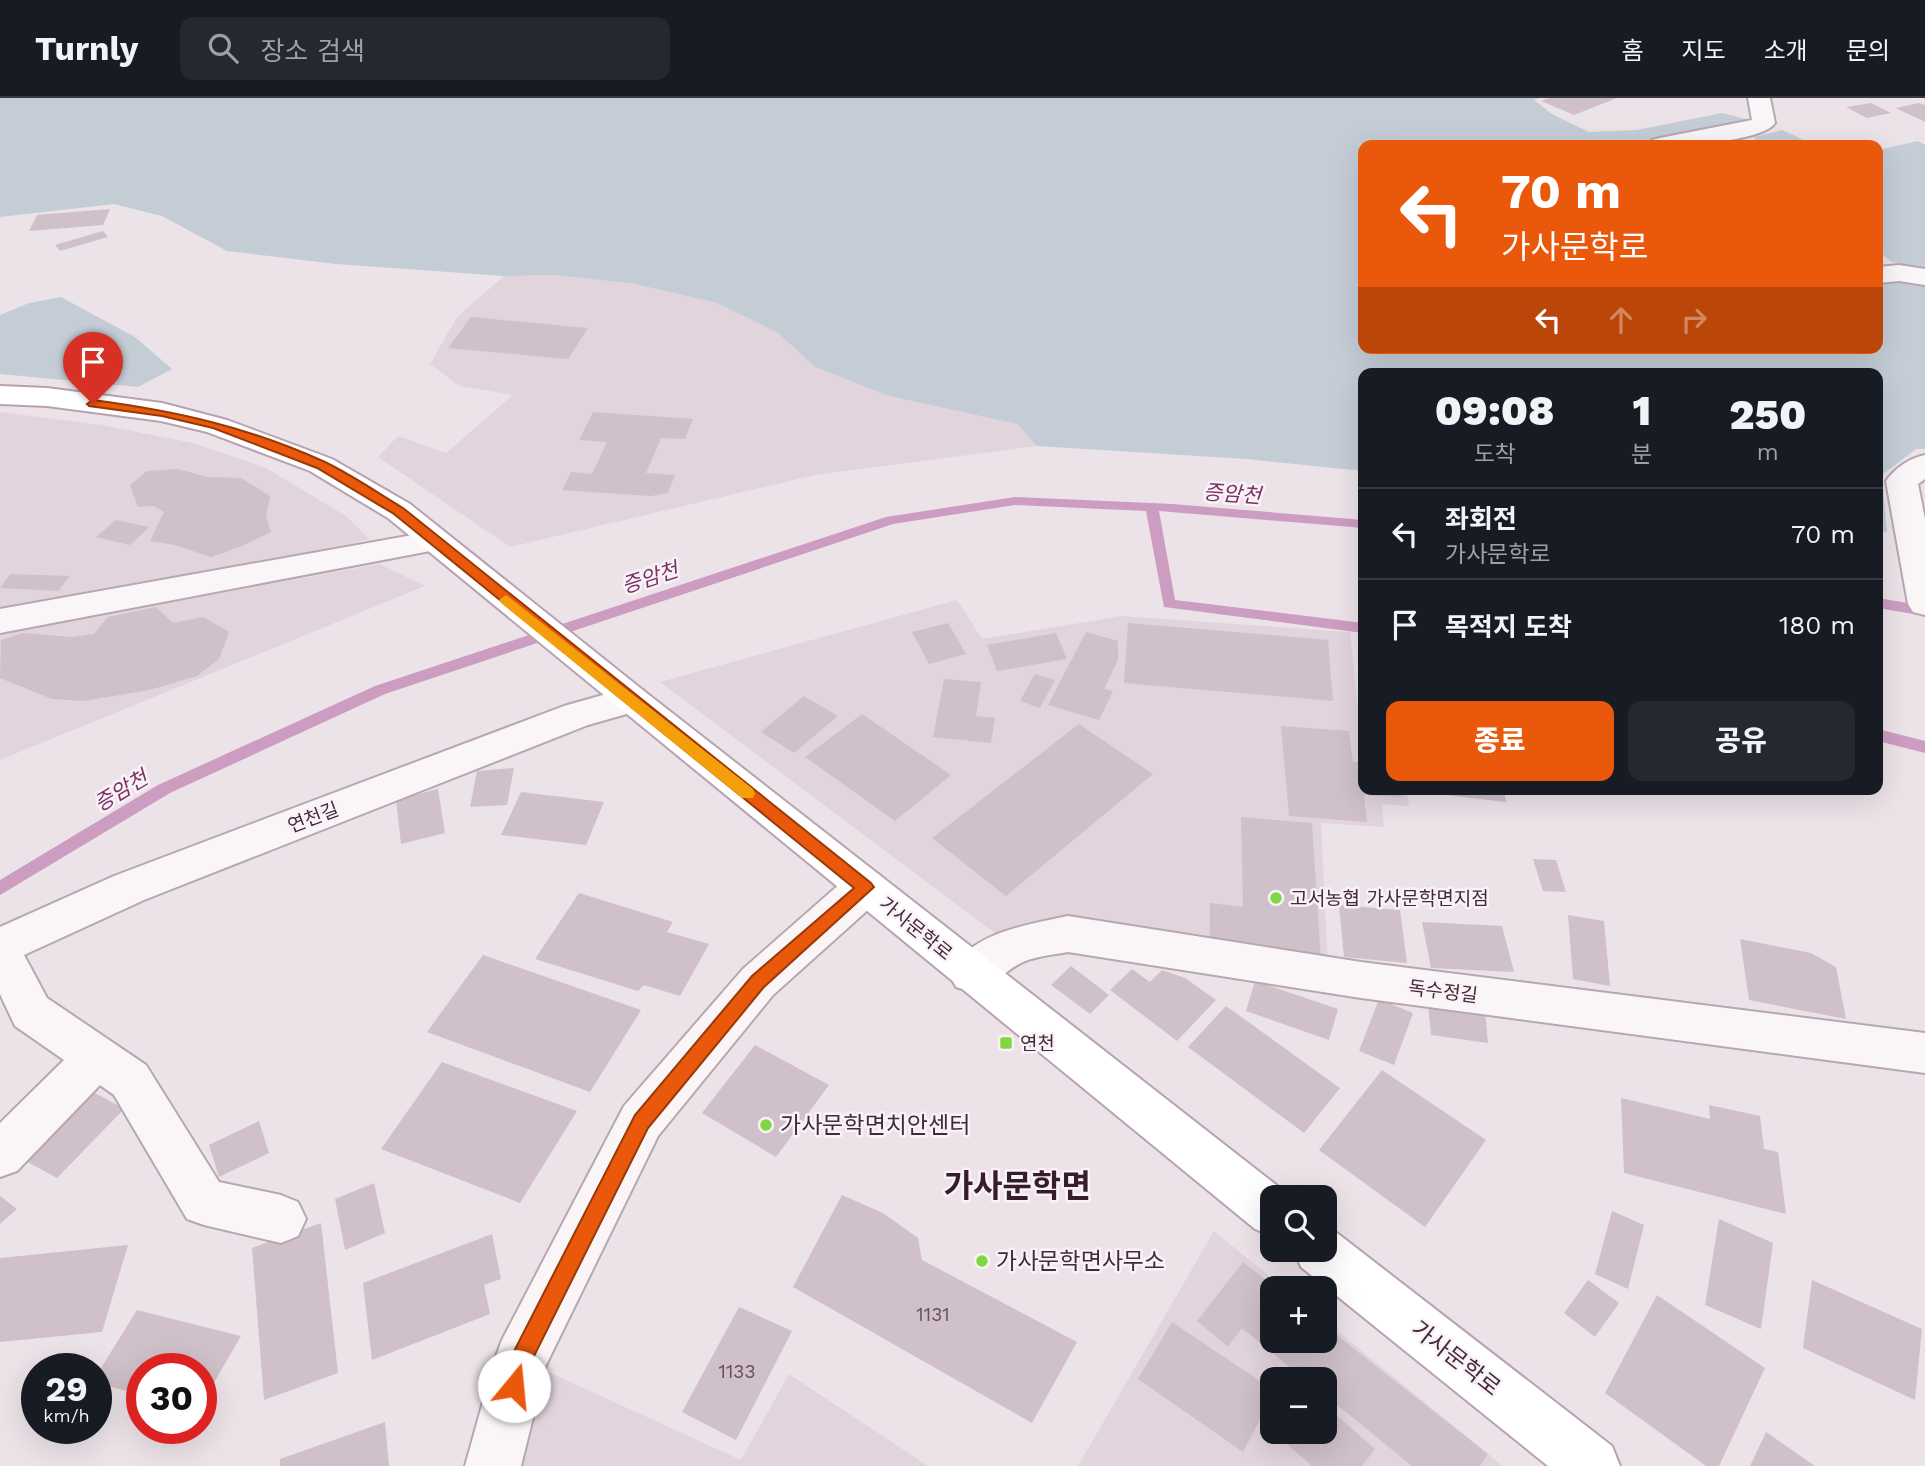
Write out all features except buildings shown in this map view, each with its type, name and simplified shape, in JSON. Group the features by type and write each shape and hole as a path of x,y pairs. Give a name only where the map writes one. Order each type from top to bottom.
{"main road":[{"name":"가사문학로","path":"0,395 47,397 162,412 217,426 321,465 399,511 463,566 971,974 1260,1203"},
{"name":"가사문학로","path":"1334,1262 1592,1466"}],"street":[{"path":"1688,140 1749,129 1764,123 1759,98"},
{"path":"1883,275 1899,273 1925,277"},
{"path":"1925,464 1902,481 1925,604"},
{"path":"0,621 435,541"},
{"name":"연천길","path":"281,1219 204,1202 130,1080 31,1012 0,948 129,888 625,695"},
{"path":"493,1466 521,1359 641,1121 758,982 865,887"},
{"name":"독수정길","path":"971,974 1010,947 1068,934 1361,980 1925,1053"},
{"path":"0,1155 98,1057"}],"shaded area":[{"path":"0,98 1539,98 1534,100 1552,114 1589,132 1637,130 1722,113 1750,120 1650,140 1358,140 1358,354 1883,354 1883,283 1906,281 1925,284 1925,449 1916,449 1883,474 1883,368 1358,368 1358,470 1246,459 1037,446 1017,424 889,396 815,367 778,333 717,303 635,284 555,275 504,276 336,264 227,251 162,216 114,204 0,217"},
{"path":"1782,130 1804,140 1756,140 1754,137"},
{"path":"1918,141 1925,145 1925,268 1892,262 1883,256 1883,149"},
{"path":"555,275 635,284 717,303 778,333 815,367 889,396 1017,424 1037,446 815,475 510,547 378,457 398,436 446,453 513,395 459,386 430,364 457,317 504,276"},
{"path":"61,297 135,337 172,369 138,387 0,374 0,315 29,303"},
{"path":"0,412 102,425 193,443 266,468 346,516 369,539 297,556 0,612"},
{"path":"1883,486 1887,532 1883,532"},
{"path":"380,564 425,586 0,760 0,633"},
{"path":"957,600 982,639 1122,616 1350,632 1358,709 1358,795 1408,795 1409,806 1382,804 1384,827 1321,823 1328,970 999,936 660,682"},
{"path":"1214,1231 1269,1276 1260,1276 1260,1353 1337,1353 1337,1331 1503,1466 1078,1466"},
{"path":"533,1365 741,1460 789,1374 928,1466 506,1466"}],"waterway":[{"name":"증암천","path":"0,888 164,789 380,690 891,520 1015,501 1152,507"},
{"name":"증암천","path":"1152,507 1358,524"},
{"path":"1152,507 1169,604 1358,627"},
{"name":"증암천","path":"1883,604 1925,611"},
{"path":"1883,736 1925,747"}],"slow traffic":[{"path":"506,600 747,794"}],"place":[{"name":"고서농협 가사문학면지점","path":"1276,898"},
{"name":"연천","path":"1006,1043"},
{"name":"가사문학면치안센터","path":"766,1125"},
{"name":"가사문학면사무소","path":"982,1261"}],"district":[{"name":"가사문학면","path":"1017,1186"}],"route":[{"path":"93,404 162,412 217,426 321,465 399,511 463,566 865,887 758,982 641,1121 521,1359 514,1386"}]}
